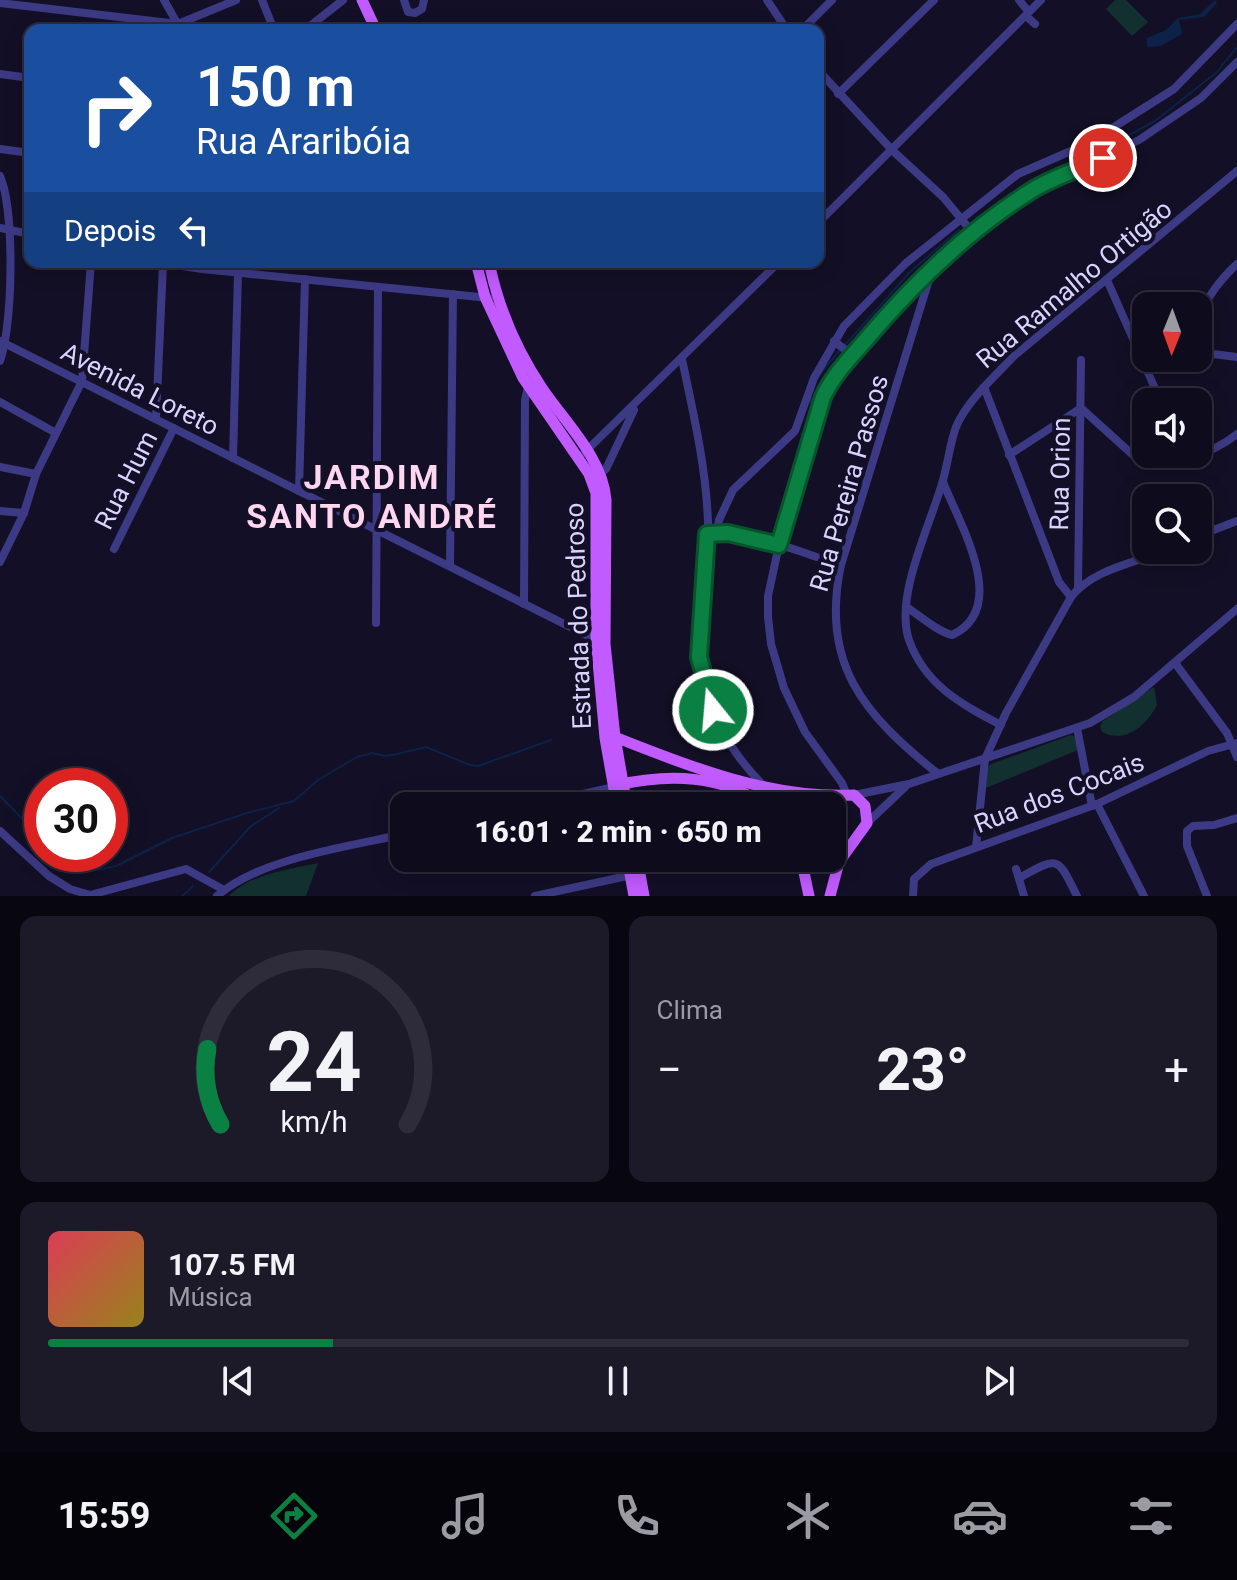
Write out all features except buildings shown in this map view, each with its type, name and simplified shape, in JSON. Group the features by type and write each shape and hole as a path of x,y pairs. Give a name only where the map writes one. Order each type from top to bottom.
{"main road":[{"path":"362,0 373,24"},
{"name":"Estrada do Pedroso","path":"478,268 485,297 531,380 595,474 601,642 610,737 622,792"},
{"name":"Estrada do Pedroso","path":"490,268 498,298 531,380"},
{"path":"610,737 706,771 798,792"},
{"path":"651,778 658,767 659,755"},
{"path":"619,785 651,778 675,777 703,780 742,792"},
{"name":"Estrada do Pedroso","path":"618,792 619,785"},
{"path":"846,795 865,806 867,823 846,852"},
{"path":"804,872 809,896"},
{"path":"830,896 836,872"},
{"path":"634,896 635,874"},
{"path":"635,874 644,896"}],"street":[{"path":"164,0 178,24"},
{"path":"186,24 236,0"},
{"path":"262,0 272,24"},
{"path":"313,24 343,0"},
{"path":"404,0 408,12 415,13 422,9 424,0"},
{"path":"767,0 770,16 780,24"},
{"path":"808,24 832,0"},
{"path":"838,94 934,0"},
{"path":"1019,0 1035,24"},
{"path":"824,217 1041,0"},
{"path":"0,3 158,24"},
{"path":"712,534 733,490 795,431 814,378 844,326 896,273 1018,174 1087,144 1174,89 1237,24"},
{"path":"1237,62 1201,98 1139,140 1030,192 973,233 907,293 852,355 829,385 779,545 768,596 775,664 797,718 850,795 909,784 1077,728 1122,705 1237,609"},
{"path":"0,74 24,77"},
{"path":"824,77 892,150 943,197 973,233"},
{"path":"0,149 24,152"},
{"name":"Rua Ramalho Ortigão","path":"1001,725 955,701 927,673 909,640 906,607 909,588 957,425 984,387 1014,356 1237,171"},
{"path":"0,176 4,186 4,228 10,289 0,361"},
{"path":"4,228 24,233"},
{"path":"1212,292 1237,264"},
{"path":"0,562 24,513 36,474 82,381 91,268"},
{"path":"156,419 160,268"},
{"path":"199,268 498,298"},
{"path":"583,456 773,268"},
{"name":"Rua Pereira Passos","path":"932,268 841,565 834,619 843,661 874,716 899,742 937,773"},
{"path":"233,458 238,273"},
{"path":"299,491 305,279"},
{"path":"1107,280 1155,388"},
{"path":"376,623 378,287"},
{"path":"907,293 916,294 922,301"},
{"path":"450,566 453,294"},
{"path":"834,341 852,355"},
{"name":"Avenida Loreto","path":"3,342 601,642"},
{"path":"1212,354 1237,357"},
{"path":"682,359 699,439 712,534 699,645 700,667 723,733 747,770 763,786"},
{"name":"Rua Orion","path":"1078,588 1081,360"},
{"path":"524,604 525,419 531,380"},
{"path":"984,387 1059,582 1071,597"},
{"path":"595,474 617,445 641,399"},
{"path":"0,402 56,433"},
{"path":"525,419 546,402"},
{"path":"1009,455 1081,408 1132,454"},
{"name":"Rua Hum","path":"114,549 174,428"},
{"path":"608,429 615,434 617,445"},
{"path":"1212,449 1237,434"},
{"path":"0,467 36,474"},
{"path":"906,607 952,635 967,626 981,600 979,573 943,481"},
{"path":"0,511 24,513"},
{"path":"1212,531 1237,521"},
{"path":"712,534 728,533 779,545 841,565"},
{"path":"976,847 985,759 1071,597 1078,588 1101,574 1132,563"},
{"path":"1175,663 1235,743 1237,757"},
{"path":"1077,728 1095,805 1144,896"},
{"name":"Rua dos Cocais","path":"913,896 914,879 924,868 1095,805 1208,751 1235,743"},
{"path":"867,823 909,784"},
{"path":"589,792 619,785"},
{"path":"1207,896 1187,846 1187,831 1193,826 1214,825 1237,818"},
{"path":"0,831 49,876 90,896 186,869 220,893 234,882 274,865 390,837"},
{"path":"1024,896 1017,874 1049,863 1062,866 1077,896"},
{"path":"535,896 635,874"},
{"path":"132,886 133,896"}],"green space":[{"path":"1115,0 1126,0 1148,22 1132,36 1106,9"},
{"path":"1154,687 1157,705 1141,726 1119,736 1102,732 1100,726 1103,721"},
{"path":"1071,735 1075,737 1078,750 986,788 987,768 991,764"},
{"path":"318,863 306,896 229,896 259,877"}],"water":[{"path":"1215,0 1217,3 1204,17 1179,20 1182,34 1161,46 1147,47 1147,38 1166,30 1178,18 1200,14"}],"waterway":[{"path":"976,218 1031,180 1102,150 1155,121 1217,72 1237,47"},
{"path":"845,345 911,271 959,230"},
{"path":"821,373 840,350"},
{"path":"801,434 810,422 811,397"},
{"path":"128,860 172,838 294,801 318,780 357,757 372,753 385,756 426,747 478,766 551,740"},
{"path":"0,796 24,821"},
{"path":"209,872 251,826 279,808"},
{"path":"182,896 193,886"}],"district":[{"name":"JARDIM SANTO ANDRÉ","path":"372,496"}],"route":[{"path":"713,710 699,657 707,534 728,533 779,545 823,397 852,355 889,311 973,233 1030,192 1103,158"}]}
